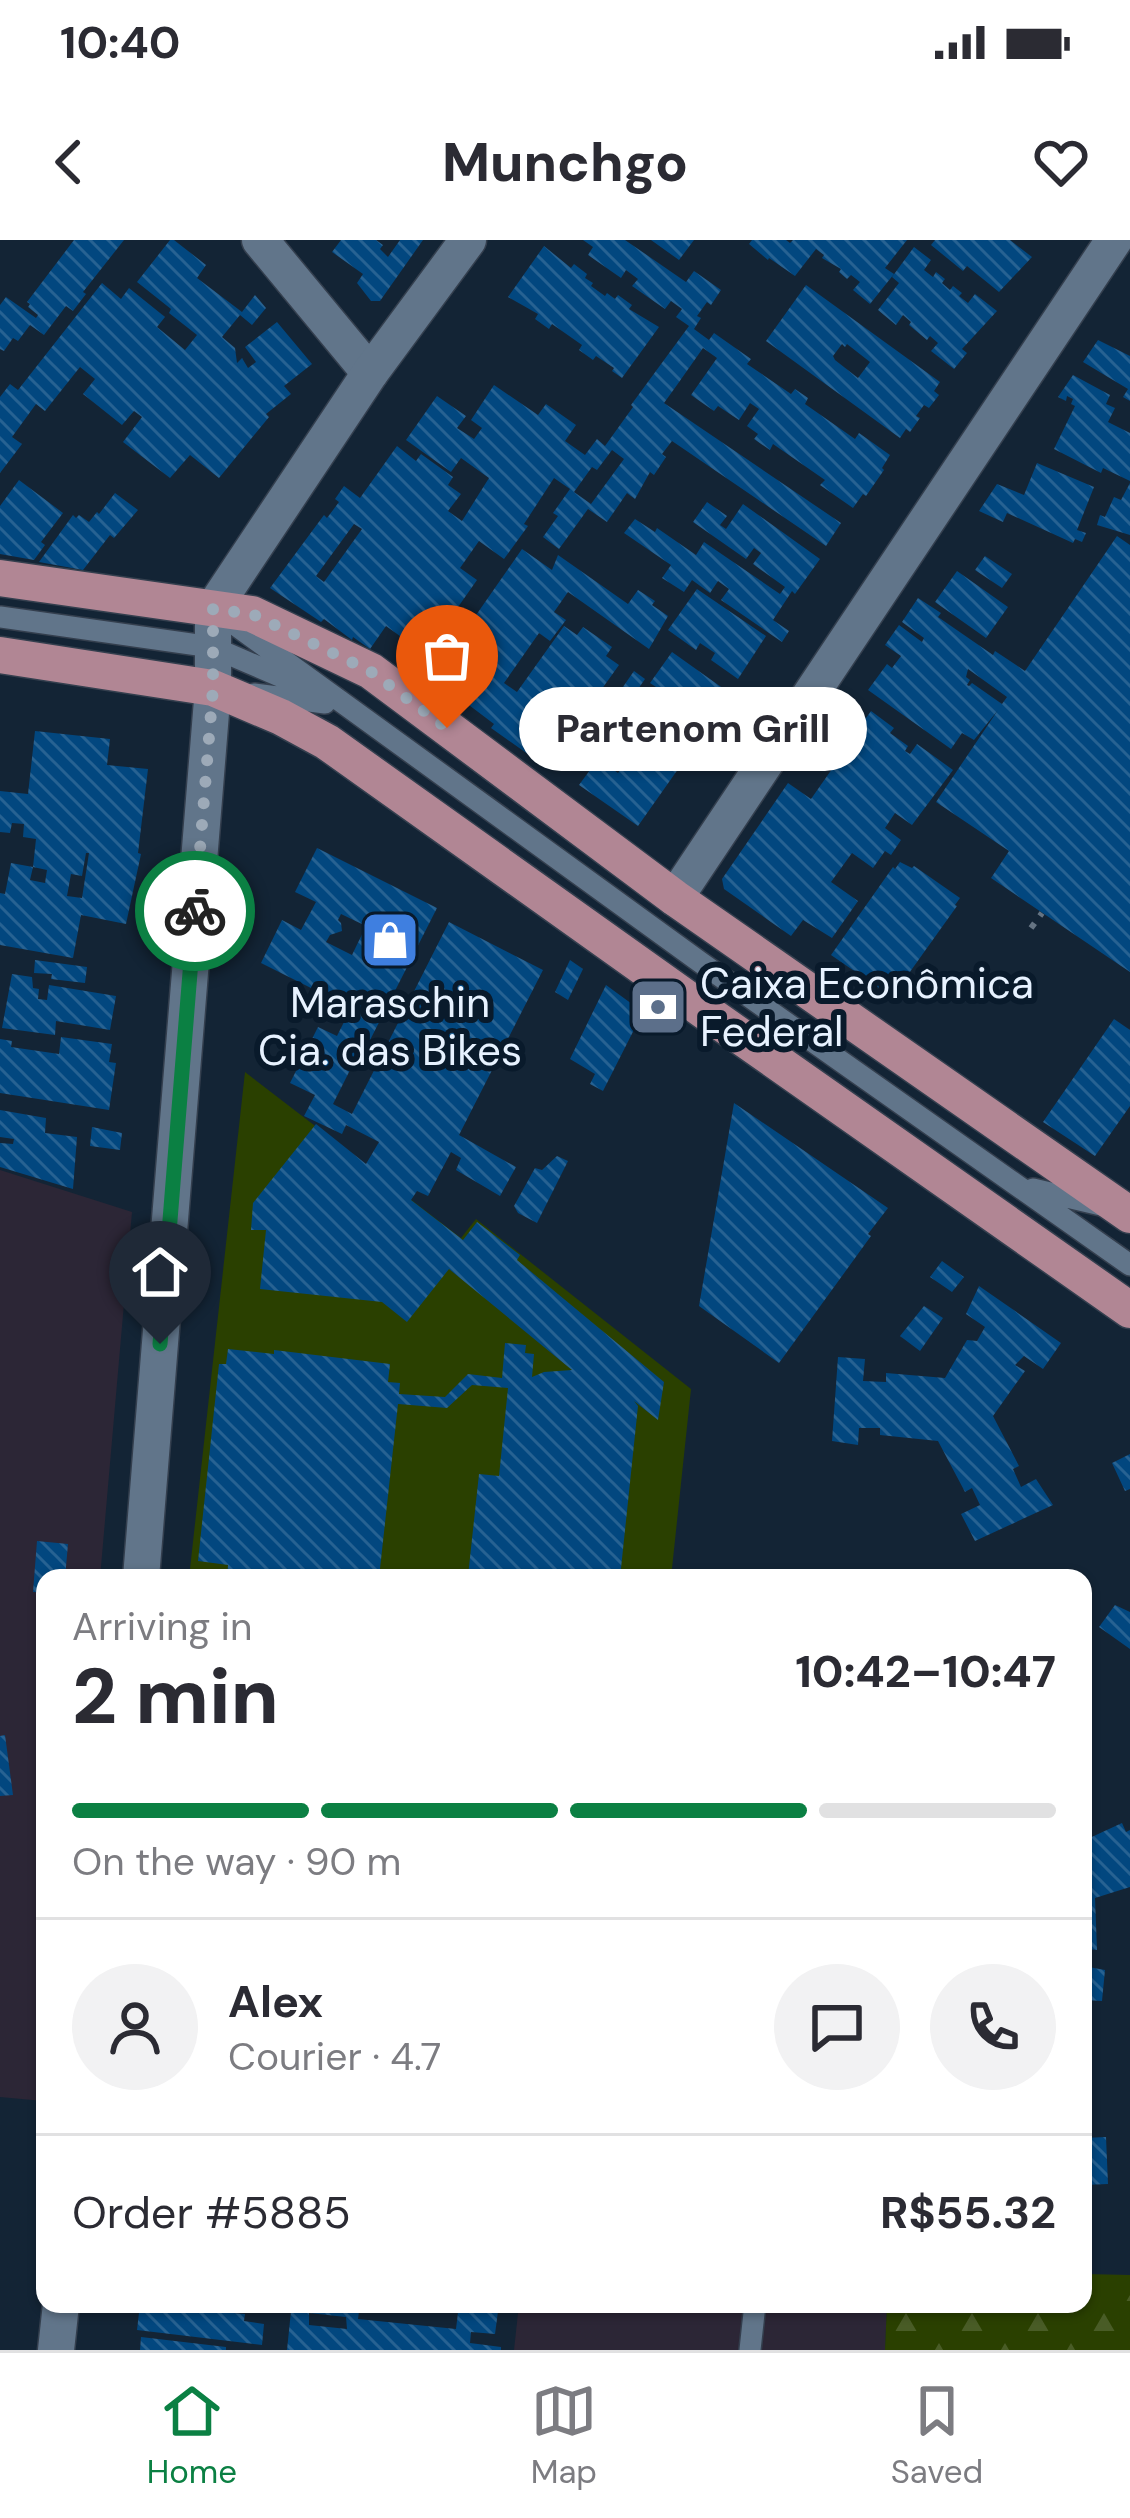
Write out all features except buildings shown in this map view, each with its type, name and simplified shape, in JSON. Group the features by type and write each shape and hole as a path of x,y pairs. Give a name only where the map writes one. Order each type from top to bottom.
{"main road":[{"path":"0,578 252,614 370,671 675,898 1128,1213"},
{"path":"0,655 213,688 327,742 1130,1310"}],"street":[{"path":"260,240 370,373"},
{"path":"142,1569 213,688 213,609 370,373 468,240"},
{"path":"675,898 1114,240"},
{"path":"56,2350 60,2313"}],"lane":[{"path":"213,609 700,962 1130,1265"},
{"path":"0,617 212,647 349,706"},
{"path":"213,688 349,706"},
{"path":"1018,1185 1080,1274"},
{"path":"1018,1185 1128,1213"},
{"path":"749,2350 754,2313"}],"path":[{"path":"1031,928 1042,913"}],"shaded area":[{"path":"0,1170 132,1212 101,1569 36,1569 36,2100 0,2097"},
{"path":"518,2313 887,2313 885,2350 514,2350"}],"green space":[{"path":"245,1072 461,1238 476,1219 691,1389 672,1569 190,1569"},
{"path":"1092,2274 1130,2275 1130,2350 885,2350 887,2313 1092,2313"}],"way so far":[{"path":"195,911 213,688 213,609 252,614 370,671 447,728"}],"place":[{"name":"Partenom Grill","path":"447,728"},
{"name":"Maraschin Cia. das Bikes","path":"390,940"},
{"name":"Caixa Econômica Federal","path":"658,1007"}],"route":[{"path":"160,1344 195,911"}]}
